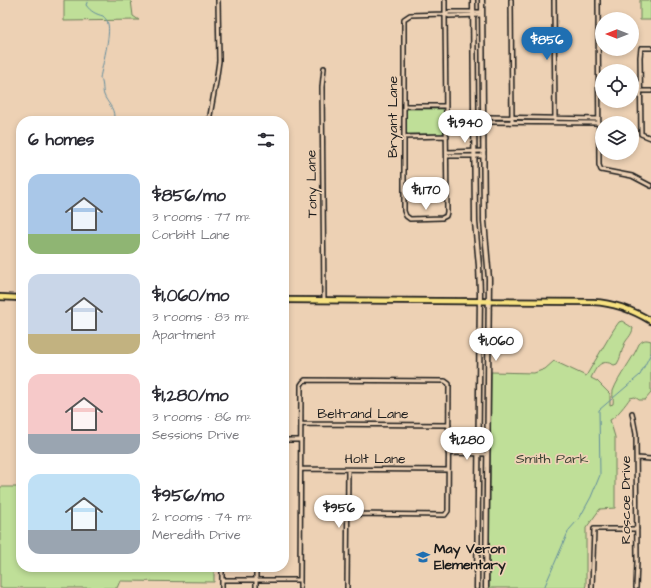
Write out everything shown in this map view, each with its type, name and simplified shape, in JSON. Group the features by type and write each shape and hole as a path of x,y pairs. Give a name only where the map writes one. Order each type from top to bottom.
{"main road":[{"path":"0,297 16,298"},
{"path":"289,300 599,302 620,306 651,321"}],"street":[{"path":"210,116 219,61 218,0"},
{"path":"445,0 447,156 474,153"},
{"path":"473,0 475,222 479,266 480,301 477,588"},
{"path":"482,0 484,221 489,279 486,588"},
{"path":"511,0 512,122"},
{"path":"554,0 555,120"},
{"path":"598,0 598,64"},
{"path":"445,14 448,16 482,14"},
{"name":"Bryant Lane","path":"445,14 410,15 403,21 404,211 406,216 410,218 442,218 446,216 447,156"},
{"path":"651,48 641,48 640,57 641,134 651,138"},
{"name":"Tony Lane","path":"324,68 322,88 324,300"},
{"path":"641,91 651,91"},
{"path":"404,106 446,106"},
{"path":"483,120 489,117 595,123"},
{"path":"474,120 489,122 512,122 595,119"},
{"path":"404,137 447,136"},
{"path":"447,152 484,153"},
{"path":"599,160 601,170 632,176 651,186"},
{"path":"479,356 488,356"},
{"path":"300,588 302,382 305,380 447,382 449,384 447,514 347,514"},
{"name":"Roscoe Drive","path":"632,413 636,434 637,458 636,588"},
{"name":"Beltrand Lane","path":"301,424 448,425"},
{"path":"289,440 301,440"},
{"path":"448,451 478,451 487,449"},
{"path":"478,451 487,454"},
{"path":"637,458 651,459"},
{"name":"Holt Lane","path":"301,469 448,470"},
{"path":"348,470 348,588"},
{"path":"592,588 594,529 637,529"},
{"path":"477,545 486,546"},
{"path":"222,572 222,588"},
{"path":"256,572 256,588"},
{"path":"222,580 300,580"}],"green space":[{"path":"64,0 131,0 133,16 139,20 64,21"},
{"path":"640,0 651,0 651,20 640,20"},
{"path":"408,109 443,109 444,132 442,134 408,134 406,132 406,111"},
{"name":"Smith Park","path":"622,321 633,328 625,343 617,364 602,363 597,367 591,378 597,381 610,394 610,405 613,404 613,391 619,379 639,344 644,340 649,340 651,341 651,393 645,400 639,400 635,397 630,398 624,407 610,420 615,437 615,508 600,509 586,528 585,588 489,588 491,372 534,373 545,369 554,361 586,376 614,329 619,322"},
{"path":"0,487 16,487 16,572 214,572 214,582 120,581 117,588 0,588"}],"waterway":[{"path":"88,0 86,5 92,11 103,16 108,22 109,29 100,78 104,95 112,108 114,116"},
{"path":"579,519 591,497 600,475 599,410 640,375 651,353"},
{"path":"544,588 569,530 576,522"}],"place":[{"name":"May Veron Elementary","path":"423,557"}]}
